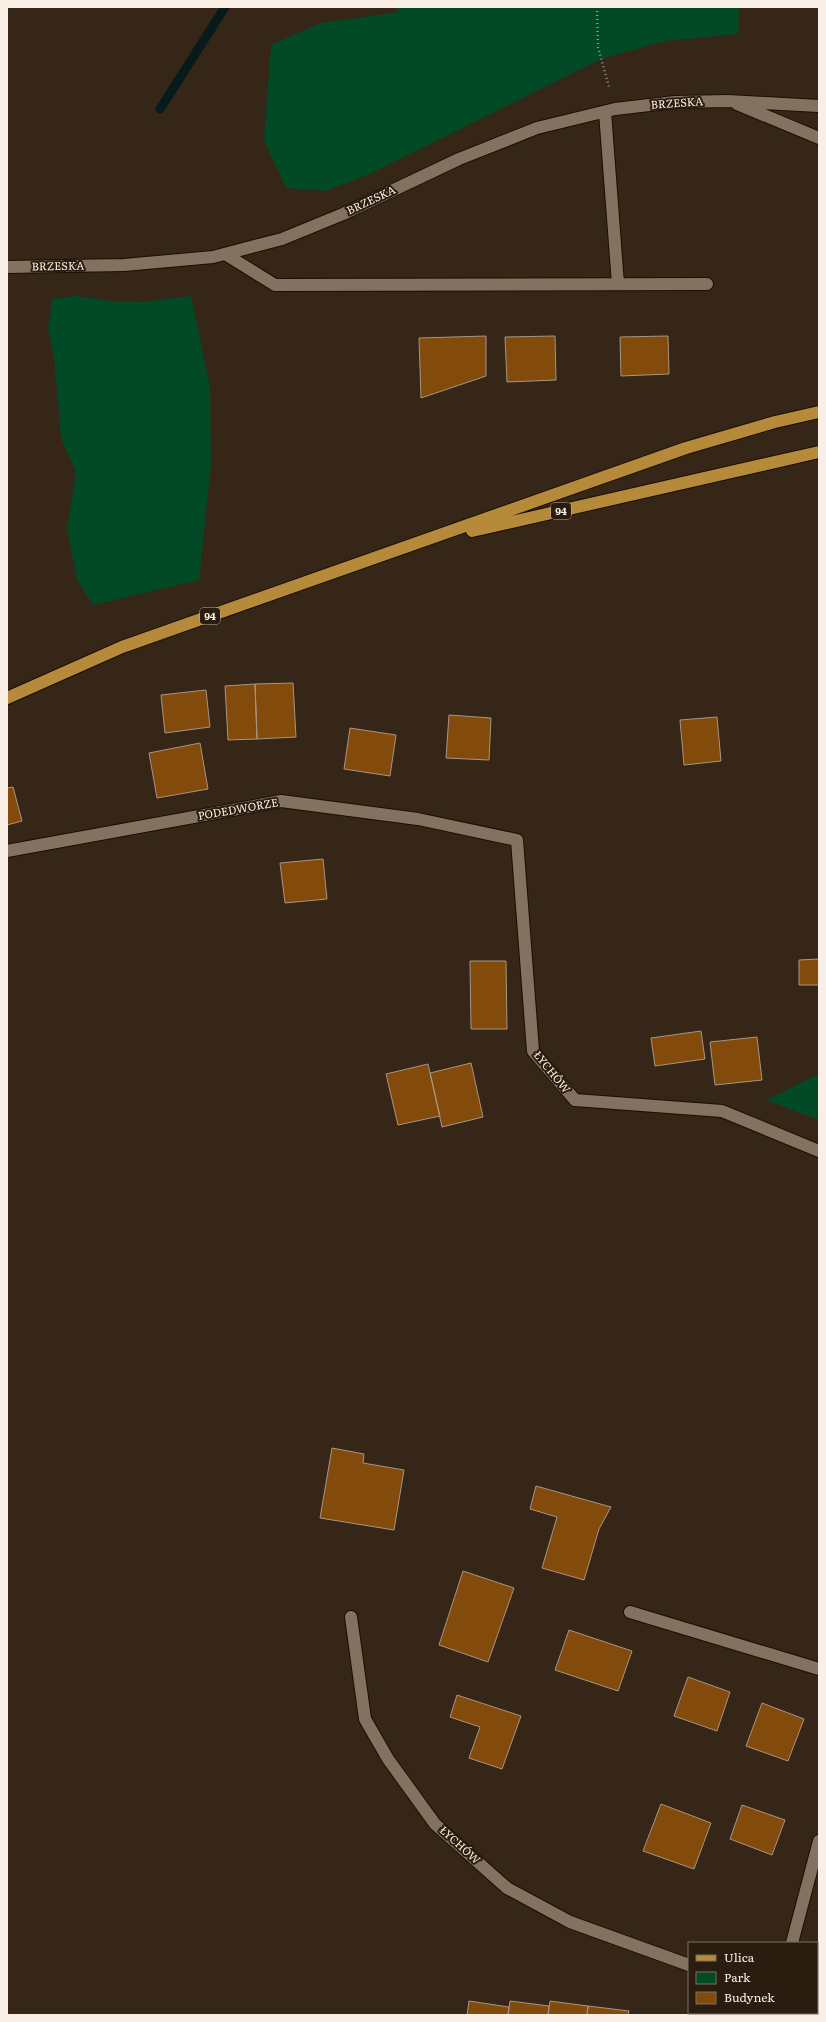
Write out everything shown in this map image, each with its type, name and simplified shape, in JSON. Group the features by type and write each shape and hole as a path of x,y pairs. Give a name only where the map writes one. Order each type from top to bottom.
{"main road":[{"name":"94","path":"7,698 122,647 686,448 775,422 819,412"},
{"name":"94","path":"417,544 819,452"}],"street":[{"name":"BRZESKA","path":"728,101 819,138"},
{"name":"BRZESKA","path":"7,267 124,265 213,257 225,254 282,239 343,214 459,159 537,128 610,110 675,102 728,101 819,106"},
{"path":"610,110 618,284"},
{"path":"225,254 275,285 707,284"},
{"name":"PODEDWORZE","path":"7,851 281,801 418,819 517,840"},
{"name":"ŁYCHÓW","path":"517,840 533,1051 575,1100 722,1111 819,1151"},
{"path":"630,1612 819,1669"},
{"name":"ŁYCHÓW","path":"351,1617 365,1719 388,1759 436,1824 508,1888 570,1922 688,1965"},
{"path":"792,1942 819,1841"}],"path":[{"path":"596,7 598,47 610,110"}],"green space":[{"path":"395,7 739,7 738,34 665,41 601,59 370,174 326,191 286,188 264,140 271,45 321,23 400,12"},
{"path":"75,296 113,301 143,302 191,296 210,387 211,464 199,580 93,605 77,580 67,529 76,472 61,438 54,356 48,330 52,299"},
{"path":"819,1074 819,1120 766,1100"}],"building":[{"path":"486,336 486,376 421,398 419,338"},
{"path":"555,336 556,380 507,382 505,337"},
{"path":"668,336 669,374 621,376 620,337"},
{"path":"293,683 296,737 257,739 255,684"},
{"path":"255,684 257,739 228,740 225,686"},
{"path":"206,690 210,727 165,733 161,695"},
{"path":"449,715 491,718 489,760 446,758"},
{"path":"717,717 721,761 684,765 680,720"},
{"path":"350,728 396,735 390,776 344,769"},
{"path":"200,743 208,789 157,798 149,753"},
{"path":"13,787 22,821 7,825 7,788"},
{"path":"323,859 327,899 285,903 280,863"},
{"path":"819,959 819,985 799,985 799,960"},
{"path":"470,961 506,961 507,1029 471,1029"},
{"path":"701,1031 705,1059 655,1066 651,1038"},
{"path":"757,1037 762,1080 715,1085 710,1042"},
{"path":"471,1063 483,1117 442,1127 430,1073"},
{"path":"428,1064 440,1116 398,1125 386,1074"},
{"path":"332,1448 364,1454 363,1463 404,1470 394,1530 320,1518"},
{"path":"536,1486 611,1507 599,1529 584,1580 542,1568 557,1517 530,1509"},
{"path":"463,1571 514,1588 488,1662 439,1645"},
{"path":"569,1630 632,1651 618,1691 555,1670"},
{"path":"688,1677 730,1692 717,1731 674,1716"},
{"path":"457,1695 521,1716 502,1769 469,1758 480,1727 450,1717"},
{"path":"762,1703 804,1719 788,1761 746,1746"},
{"path":"661,1804 711,1823 694,1869 643,1851"},
{"path":"742,1805 785,1820 772,1855 730,1839"},
{"path":"469,2001 509,2007 508,2015 467,2015"},
{"path":"510,2001 549,2006 548,2015 508,2015"},
{"path":"550,2001 588,2006 587,2015 548,2015"},
{"path":"588,2006 629,2011 628,2015 587,2015"}],"waterway":[{"path":"160,109 225,7"}]}
